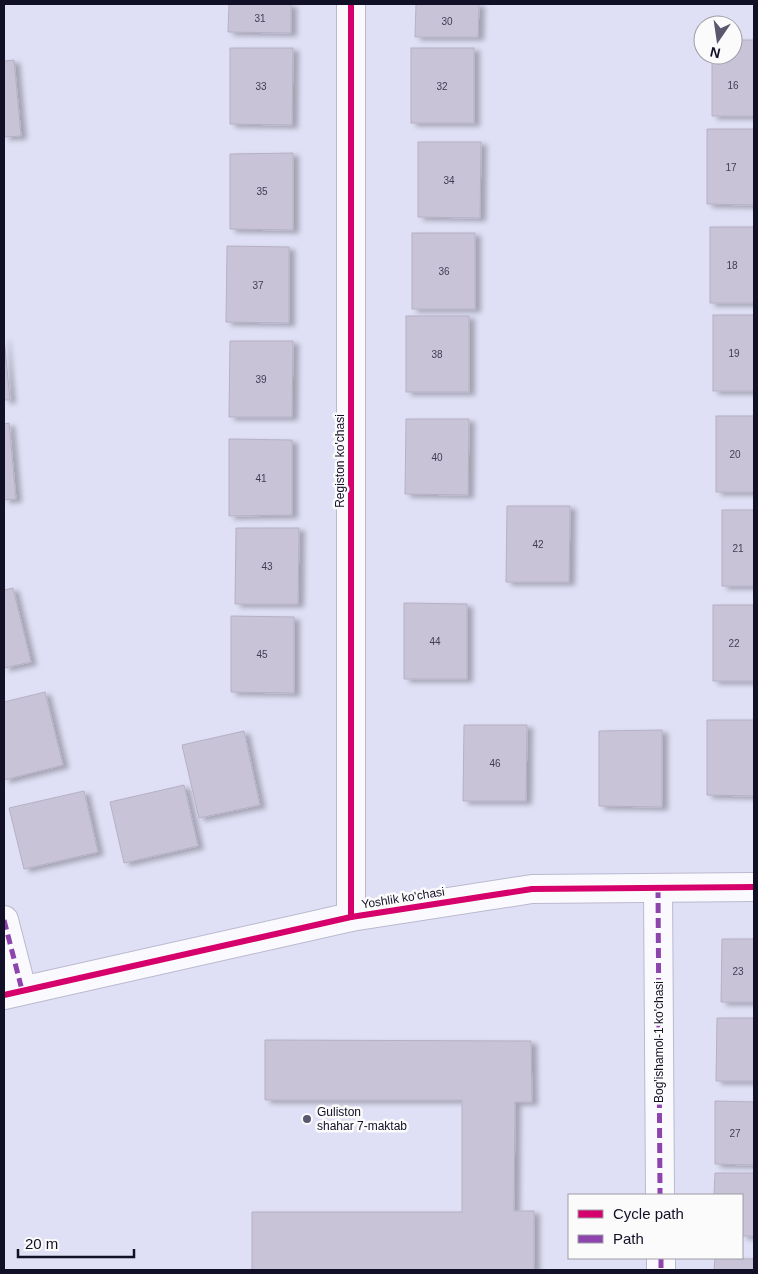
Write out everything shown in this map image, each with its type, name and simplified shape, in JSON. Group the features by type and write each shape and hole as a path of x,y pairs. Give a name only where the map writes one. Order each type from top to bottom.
{"street":[{"name":"Registon ko'chasi","path":"351,4 351,917"},
{"name":"Yoshlik ko'chasi","path":"13,993 351,917 532,889 754,887"},
{"name":"Bog'ishamol-1 ko'chasi","path":"658,888 660,1194"},
{"path":"4,920 13,993"}],"building":[{"path":"229,4 291,4 291,33 228,32"},
{"path":"416,4 479,4 478,37 415,37"},
{"path":"743,40 754,40 754,116 712,116 712,65 743,65"},
{"path":"230,48 293,48 292,125 230,124"},
{"path":"411,48 474,48 474,123 411,123"},
{"path":"14,60 21,136 4,137 4,61"},
{"path":"707,129 754,129 754,205 707,204"},
{"path":"418,142 481,142 480,218 418,217"},
{"path":"293,153 293,230 230,229 230,154"},
{"path":"710,227 754,227 754,303 710,303"},
{"path":"412,233 475,233 475,309 412,309"},
{"path":"227,246 289,247 289,323 226,322"},
{"path":"713,315 754,315 754,391 713,391"},
{"path":"406,316 469,316 469,392 406,392"},
{"path":"4,338 10,400 4,400"},
{"path":"230,341 293,341 292,417 229,417"},
{"path":"716,416 754,416 754,492 716,492"},
{"path":"406,419 469,419 468,495 405,494"},
{"path":"9,423 16,499 4,500 4,424"},
{"path":"229,439 292,440 292,515 229,516"},
{"path":"507,506 570,506 569,582 506,582"},
{"path":"722,510 754,510 754,586 722,586"},
{"path":"236,528 299,528 298,604 235,604"},
{"path":"13,588 31,662 4,668 4,590"},
{"path":"404,603 467,604 467,679 404,679"},
{"path":"713,605 754,605 754,681 713,681"},
{"path":"231,616 294,617 294,693 231,692"},
{"path":"45,692 63,765 4,780 4,702"},
{"path":"707,720 754,720 754,796 707,795"},
{"path":"464,725 527,725 526,801 463,801"},
{"path":"662,730 662,807 599,806 599,731"},
{"path":"244,731 260,805 199,818 182,745"},
{"path":"184,785 198,846 124,863 110,802"},
{"path":"84,791 98,852 24,869 9,808"},
{"path":"722,939 754,939 754,1002 721,1002"},
{"path":"717,1018 754,1018 754,1081 716,1081"},
{"path":"265,1040 531,1041 532,1102 515,1102 514,1211 534,1211 534,1270 252,1270 252,1212 462,1212 462,1100 265,1100"},
{"path":"715,1101 754,1102 754,1165 715,1164"},
{"path":"715,1173 754,1173 754,1236 743,1236 743,1194 714,1194"},
{"path":"715,1259 754,1259 754,1270 714,1270"}],"marked path":[{"path":"658,888 660,1194"},
{"path":"4,920 22,990"},
{"path":"661,1259 661,1270"}],"cycle path":[{"path":"351,4 351,917"},
{"path":"4,995 351,917 532,889 754,887"}],"place":[{"name":"Guliston shahar 7-maktab","path":"307,1119"}]}
